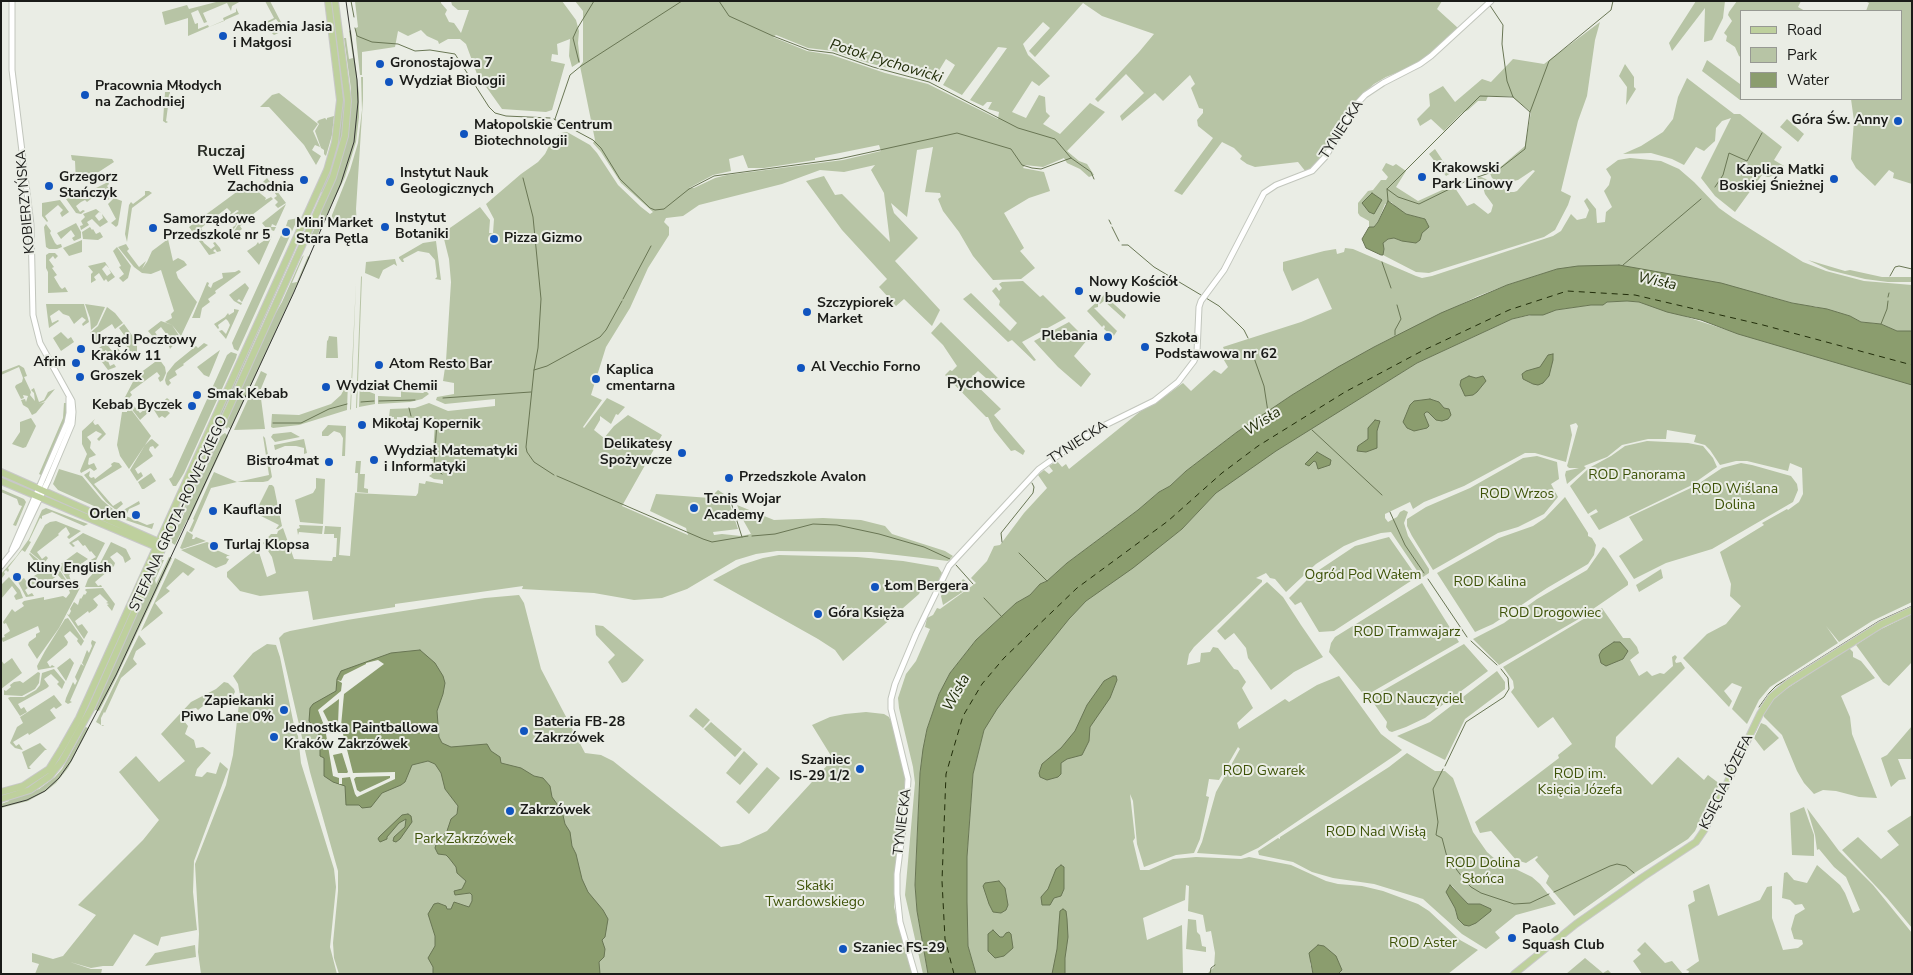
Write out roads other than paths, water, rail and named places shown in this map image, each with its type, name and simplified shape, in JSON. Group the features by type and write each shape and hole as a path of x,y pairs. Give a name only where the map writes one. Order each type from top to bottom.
{"main road":[{"name":"STEFANA GROTA-ROWECKIEGO","path":"1,798 24,793 50,776 62,760 91,709 204,444 316,194 332,154 340,115 340,85 328,1"},
{"name":"STEFANA GROTA-ROWECKIEGO","path":"1,792 23,786 42,774 53,764 83,710 160,546 206,457 324,197 340,158 348,116 346,82 335,1"},
{"path":"1,472 39,494"},
{"path":"1,481 39,494 160,546"},
{"name":"KSIĘCIA JÓZEFA","path":"1514,974 1578,923 1696,842 1705,829 1760,714 1771,697 1788,683 1852,642 1882,624 1912,610"}],"street":[{"name":"KOBIERZYŃSKA","path":"1,566 11,553 39,494 67,423 69,413 69,395 42,347 35,328 33,315 31,224 12,65 12,1"},
{"name":"TYNIECKA","path":"915,974 900,922 897,894 897,874 908,796 908,779 891,709 891,699 916,634 949,566 1039,469 1091,432 1154,401 1178,382 1189,370 1197,352 1199,307 1201,302 1224,270 1264,193 1276,185 1312,171 1326,156 1351,111 1365,95 1383,83 1420,64 1437,51 1491,1"}],"water":[{"path":"1372,193 1382,200 1374,214 1369,212 1362,203"},
{"path":"1388,201 1406,214 1425,219 1429,227 1422,233 1420,240 1416,243 1394,238 1388,239 1383,243 1383,255 1381,255 1366,248 1362,239 1369,227 1374,227 1378,222"},
{"name":"Wisła","path":"1619,265 1721,283 1792,303 1827,309 1850,316 1861,322 1881,324 1897,331 1912,331 1912,385 1738,334 1701,320 1667,312 1639,302 1627,301 1607,302 1603,305 1556,310 1543,315 1529,315 1512,319 1417,363 1276,451 1216,493 1182,529 1133,568 1086,601 1069,619 1010,692 984,730 973,774 967,857 967,902 968,946 976,974 928,974 917,911 915,885 920,773 923,749 927,729 939,694 950,673 976,640 1016,603 1030,595 1040,584 1047,581 1067,563 1159,492 1170,486 1186,471 1237,432 1338,367 1441,313 1507,285 1557,269 1578,266"},
{"path":"1553,354 1549,376 1543,383 1533,384 1523,379 1522,374 1540,367 1548,355"},
{"path":"1469,376 1476,378 1483,376 1486,381 1473,395 1465,396 1460,385 1461,380"},
{"path":"1430,399 1439,402 1444,408 1449,409 1451,415 1448,419 1436,420 1426,412 1424,414 1429,426 1427,428 1414,431 1407,428 1403,422 1410,405 1414,401"},
{"path":"1375,420 1380,421 1377,431 1377,448 1366,452 1357,451 1358,446 1368,439 1368,428"},
{"path":"1317,452 1331,460 1330,465 1318,469 1314,461 1309,466 1305,464"},
{"path":"1614,642 1620,642 1628,651 1623,659 1606,666 1601,663 1599,655 1602,650"},
{"name":"Zakrzówek","path":"420,650 435,663 445,683 437,711 439,737 442,743 451,747 487,744 491,751 500,757 501,763 521,768 534,776 543,778 550,786 552,797 562,811 565,824 570,832 572,846 576,854 582,879 588,892 608,919 605,937 602,940 605,949 604,957 599,962 600,974 433,974 433,967 428,958 435,946 435,936 428,914 434,904 438,903 446,906 447,909 451,909 454,902 469,907 472,901 470,893 455,895 454,891 462,889 466,881 457,873 456,867 449,858 446,855 438,854 435,848 437,841 447,831 451,819 457,814 458,806 445,789 441,773 435,764 428,761 412,765 405,782 382,793 371,807 362,808 359,805 346,805 345,786 333,782 324,776 324,758 320,756 320,736 309,721 310,708 313,704 336,691 337,679 341,671 391,653"},
{"path":"1116,676 1117,680 1110,698 1090,727 1089,741 1082,755 1067,759 1061,763 1061,774 1058,777 1047,780 1040,777 1039,773 1042,764 1061,748 1075,731 1087,705 1104,681"},
{"path":"408,814 411,816 412,822 400,839 396,842 393,841 394,837 405,827 406,819 399,823 387,839 380,842 379,837 402,815"},
{"path":"1061,865 1064,867 1064,889 1061,896 1054,898 1050,905 1042,905 1041,897 1048,889 1056,869"},
{"path":"999,881 1005,888 1008,905 1006,910 1001,913 993,912 983,886 985,883"},
{"path":"1450,885 1468,904 1480,904 1491,909 1491,911 1476,923 1469,926 1464,925 1458,919 1455,908 1446,892"},
{"path":"1063,909 1066,911 1068,937 1065,974 1052,974 1057,949 1060,911"},
{"path":"993,930 1000,937 1009,932 1011,934 1013,948 1004,956 995,958 988,951 988,934"},
{"path":"1318,945 1324,946 1336,956 1342,970 1338,974 1313,974 1309,953"}],"waterway":[{"path":"351,1 354,17"},
{"path":"579,62 573,38 594,1"},
{"path":"555,119 570,75 682,1"},
{"name":"Potok Pychowicki","path":"719,1 729,16 773,36 809,50 833,53 873,67 929,82 1018,128 1055,139 1071,158 1091,172 1094,179"},
{"path":"1387,189 1398,197 1419,204 1466,181 1498,170 1525,149 1530,112 1549,61 1611,10 1613,1"},
{"path":"1489,4 1503,25 1502,44 1507,81 1513,97 1530,112"},
{"path":"355,28 357,36 372,42 398,44 415,51 430,50 455,54 489,107 495,113 506,116 550,118"},
{"path":"1388,201 1387,189 1480,96 1513,97"},
{"path":"554,119 593,140 601,148 620,179 650,208 655,210 664,209 689,189 714,176 839,159 957,133 1011,149 1022,165 1032,168 1041,169 1071,158"},
{"path":"1715,187 1723,175 1729,153 1747,161 1762,133"},
{"path":"523,178 533,217 541,299 538,348 526,447 534,462 554,475"},
{"path":"1623,265 1701,199"},
{"name":"Potok Pychowicki","path":"1109,220 1111,224"},
{"name":"Potok Pychowicki","path":"1112,227 1119,241"},
{"name":"Potok Pychowicki","path":"1122,245 1128,245 1154,267 1201,295"},
{"path":"623,299 651,246"},
{"path":"1382,262 1391,288"},
{"path":"1890,276 1895,267 1912,269"},
{"path":"1888,297 1889,293"},
{"name":"Potok Pychowicki","path":"1206,298 1219,306 1238,324 1248,338"},
{"path":"534,370 547,366 600,337 622,301"},
{"path":"1881,324 1888,301"},
{"path":"1395,335 1395,330 1401,319 1397,305"},
{"name":"Potok Pychowicki","path":"1253,355 1264,386 1268,412"},
{"path":"443,398 531,392"},
{"path":"379,401 415,400"},
{"path":"361,402 374,401"},
{"path":"273,423 301,423 329,409 347,404"},
{"path":"409,408 411,416"},
{"path":"435,419 437,420 434,468 442,474"},
{"path":"1312,430 1382,495"},
{"path":"557,476 712,542 748,536"},
{"path":"1002,542 1001,533 1033,493 1034,487 1032,483"},
{"path":"730,499 742,537"},
{"path":"1390,512 1405,545 1424,573"},
{"path":"752,536 775,534 813,524 837,525 879,534 924,547 950,559"},
{"path":"1019,553 1047,581"},
{"path":"956,565 973,584"},
{"path":"1428,579 1467,637"},
{"path":"984,598 1002,617"},
{"path":"1759,707 1776,686 1879,621 1912,606"},
{"path":"1471,641 1497,665"},
{"path":"1445,766 1466,722 1504,697 1509,689 1508,678 1501,669"},
{"path":"1755,732 1758,725"},
{"path":"1443,769 1433,789 1438,822 1436,835 1442,838 1447,857 1466,882 1481,893 1514,904 1530,903 1549,894"},
{"path":"1554,892 1617,864 1626,866 1634,873"},
{"path":"1210,974 1211,968 1215,965"}],"tram line":[{"path":"1,807 27,800 45,791 59,778 71,761 116,675 294,292 341,183 354,142 358,102 357,80 346,1"}],"place":[{"name":"Akademia Jasia i Małgosi","path":"223,36"},
{"name":"Gronostajowa 7","path":"380,64"},
{"name":"Wydział Biologii","path":"389,82"},
{"name":"Pracownia Młodych na Zachodniej","path":"85,95"},
{"name":"Góra Św. Anny","path":"1898,121"},
{"name":"Małopolskie Centrum Biotechnologii","path":"464,134"},
{"name":"Krakowski Park Linowy","path":"1422,177"},
{"name":"Kaplica Matki Boskiej Śnieżnej","path":"1834,179"},
{"name":"Well Fitness Zachodnia","path":"304,180"},
{"name":"Instytut Nauk Geologicznych","path":"390,182"},
{"name":"Grzegorz Stańczyk","path":"49,186"},
{"name":"Instytut Botaniki","path":"385,227"},
{"name":"Samorządowe Przedszkole nr 5","path":"153,228"},
{"name":"Mini Market Stara Pętla","path":"286,232"},
{"name":"Pizza Gizmo","path":"494,239"},
{"name":"Nowy Kościół w budowie","path":"1079,291"},
{"name":"Szczypiorek Market","path":"807,312"},
{"name":"Plebania","path":"1108,337"},
{"name":"Szkoła Podstawowa nr 62","path":"1145,347"},
{"name":"Urząd Pocztowy Kraków 11","path":"81,349"},
{"name":"Afrin","path":"76,363"},
{"name":"Atom Resto Bar","path":"379,365"},
{"name":"Al Vecchio Forno","path":"801,368"},
{"name":"Groszek","path":"80,377"},
{"name":"Kaplica cmentarna","path":"596,379"},
{"name":"Wydział Chemii","path":"326,387"},
{"name":"Smak Kebab","path":"197,395"},
{"name":"Kebab Byczek","path":"192,406"},
{"name":"Mikołaj Kopernik","path":"362,425"},
{"name":"Delikatesy Spożywcze","path":"682,453"},
{"name":"Wydział Matematyki i Informatyki","path":"374,460"},
{"name":"Bistro4mat","path":"329,462"},
{"name":"Przedszkole Avalon","path":"729,478"},
{"name":"Tenis Wojar Academy","path":"694,508"},
{"name":"Kaufland","path":"213,511"},
{"name":"Orlen","path":"136,515"},
{"name":"Turlaj Klopsa","path":"214,546"},
{"name":"Kliny English Courses","path":"17,577"},
{"name":"Łom Bergera","path":"875,587"},
{"name":"Góra Księża","path":"818,614"},
{"name":"Zapiekanki Piwo Lane 0%","path":"284,710"},
{"name":"Bateria FB-28 Zakrzówek","path":"524,731"},
{"name":"Jednostka Paintballowa Kraków Zakrzówek","path":"274,737"},
{"name":"Szaniec IS-29 1/2","path":"860,769"},
{"name":"Zakrzówek","path":"510,811"},
{"name":"Paolo Squash Club","path":"1512,938"},
{"name":"Szaniec FS-29","path":"843,949"}],"district":[{"name":"Ruczaj","path":"221,152"},
{"name":"Pychowice","path":"986,384"}],"park label":[{"name":"ROD Panorama","path":"1637,476"},
{"name":"ROD Wrzos","path":"1517,495"},
{"name":"ROD Wiślana Dolina","path":"1735,498"},
{"name":"Ogród Pod Wałem","path":"1363,576"},
{"name":"ROD Kalina","path":"1490,583"},
{"name":"ROD Drogowiec","path":"1550,614"},
{"name":"ROD Tramwajarz","path":"1407,633"},
{"name":"ROD Nauczyciel","path":"1413,700"},
{"name":"ROD Gwarek","path":"1264,772"},
{"name":"ROD im. Księcia Józefa","path":"1580,784"},
{"name":"ROD Nad Wisłą","path":"1376,833"},
{"name":"Park Zakrzówek","path":"464,840"},
{"name":"ROD Dolina Słońca","path":"1483,872"},
{"name":"Skałki Twardowskiego","path":"815,896"},
{"name":"ROD Aster","path":"1423,944"}]}
